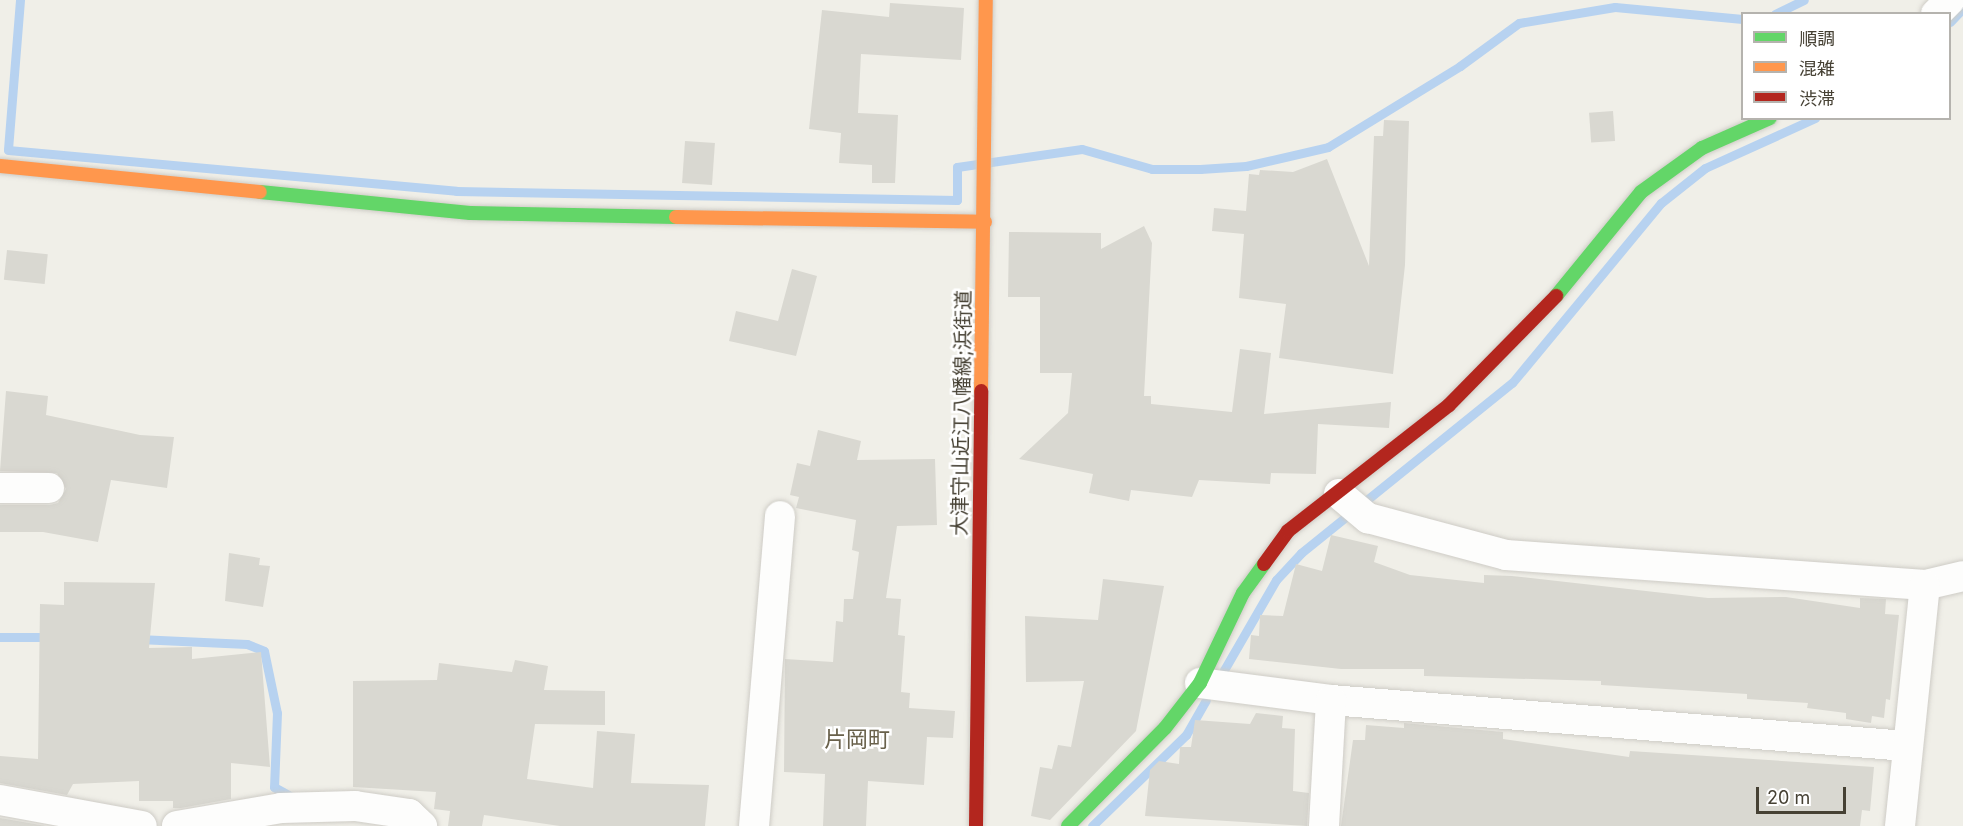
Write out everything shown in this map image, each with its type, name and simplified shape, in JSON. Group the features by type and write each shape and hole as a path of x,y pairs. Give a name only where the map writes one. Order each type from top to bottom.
{"street":[{"name":"大津守山近江八幡線;浜街道","path":"976,826 986,0"},
{"path":"1938,12 1950,0"},
{"path":"1068,826 1166,728 1200,683 1243,593 1288,531 1339,494 1449,405 1542,315 1612,222 1641,192 1702,148 1765,120"},
{"path":"0,166 470,213 985,222"},
{"path":"0,488 49,488"},
{"path":"1339,494 1368,518 1506,555 1925,585 1963,576"},
{"path":"754,826 780,516"},
{"path":"1900,826 1906,746 1920,665 1925,585"},
{"path":"1200,683 1331,700 1906,746"},
{"path":"1324,826 1331,700"},
{"path":"0,800 142,826"},
{"path":"177,826 281,808 355,806 409,814 422,826"}],"building":[{"path":"890,3 964,8 961,60 861,54 858,113 898,115 895,183 872,183 872,165 839,163 841,133 809,129 822,10 889,17"},
{"path":"1613,111 1615,141 1591,143 1589,113"},
{"path":"1384,120 1409,121 1405,265 1393,374 1279,358 1286,304 1239,298 1244,234 1212,231 1214,208 1246,211 1249,174 1259,175 1260,170 1293,172 1327,159 1369,266 1374,136 1383,136"},
{"path":"685,141 715,143 712,185 682,183"},
{"path":"1144,226 1152,243 1144,396 1151,396 1151,404 1232,412 1240,349 1271,353 1264,414 1391,402 1389,428 1318,424 1316,474 1271,473 1270,484 1199,480 1192,497 1131,490 1129,501 1089,493 1093,474 1019,459 1068,413 1072,373 1040,373 1040,297 1008,297 1009,232 1101,233 1101,249"},
{"path":"7,250 48,254 45,284 4,280"},
{"path":"792,269 817,276 796,356 729,341 736,311 778,321"},
{"path":"6,391 48,396 46,415 140,435 174,437 167,488 111,480 98,542 43,532 0,532 0,505 50,505 58,503 66,489 57,473 0,471"},
{"path":"818,430 861,441 857,460 935,459 937,525 897,526 886,598 901,599 898,635 905,636 901,692 910,693 909,708 955,711 953,738 927,737 924,785 868,781 866,826 823,826 825,774 784,772 785,659 833,662 836,621 843,622 844,599 853,599 859,552 852,550 856,520 796,508 799,497 790,495 797,463 810,466"},
{"path":"1331,535 1378,546 1374,562 1410,575 1484,583 1484,575 1512,576 1708,598 1786,597 1860,608 1860,598 1886,599 1885,614 1899,615 1890,700 1886,699 1884,718 1872,716 1871,723 1846,719 1846,713 1807,708 1808,703 1747,699 1747,694 1601,685 1601,681 1424,676 1424,669 1341,669 1249,659 1251,635 1259,636 1260,615 1283,616 1296,564 1322,571"},
{"path":"229,553 260,558 259,565 270,566 263,607 225,601"},
{"path":"1103,579 1164,586 1136,731 1050,820 1031,816 1040,767 1052,769 1058,745 1071,747 1084,681 1026,682 1025,616 1098,620"},
{"path":"64,582 155,583 149,648 192,647 192,659 261,652 270,767 231,763 231,799 181,808 173,808 173,801 139,801 139,781 73,784 67,795 0,783 0,756 38,759 40,604 64,605"},
{"path":"515,660 548,666 544,690 605,691 605,725 535,724 527,779 593,788 597,731 635,734 631,783 709,785 705,826 560,826 484,815 482,826 448,826 450,811 434,809 436,792 353,787 353,681 437,680 439,663 512,672"},
{"path":"1256,713 1283,716 1282,728 1295,729 1293,791 1309,793 1307,826 1145,816 1150,770 1159,761 1179,764 1180,747 1191,747 1195,720 1250,724"},
{"path":"1404,723 1503,732 1503,739 1629,757 1630,751 1874,767 1870,811 1862,810 1860,826 1341,826 1353,740 1365,740 1366,725 1404,728"},
{"path":"0,818 46,826 0,826"}],"waterway":[{"path":"20,0 8,150 456,191 957,200 957,167 1082,149 1152,169 1200,169 1246,166 1328,147 1460,66 1519,23 1615,7 1741,19"},
{"path":"1779,12 1804,0"},
{"path":"1951,21 1963,8"},
{"path":"1224,670 1276,580 1301,553 1512,383 1661,203 1705,168 1811,120"},
{"path":"0,637 52,637"},
{"path":"138,639 247,644 264,651 277,713 274,787 290,796"},
{"path":"1092,826 1186,735 1206,700"}],"traffic: fast":[{"path":"1556,296 1641,192 1702,148 1765,120"},
{"path":"260,192 470,213 676,217"},
{"path":"1068,826 1165,728 1200,683 1243,593 1264,564"}],"traffic: slow":[{"path":"981,391 986,0"},
{"path":"0,166 260,192"},
{"path":"676,217 985,222"}],"traffic: jam":[{"path":"1264,564 1288,531 1449,405 1556,296"},
{"path":"976,826 981,391"}],"district":[{"name":"片岡町","path":"857,740"}]}
